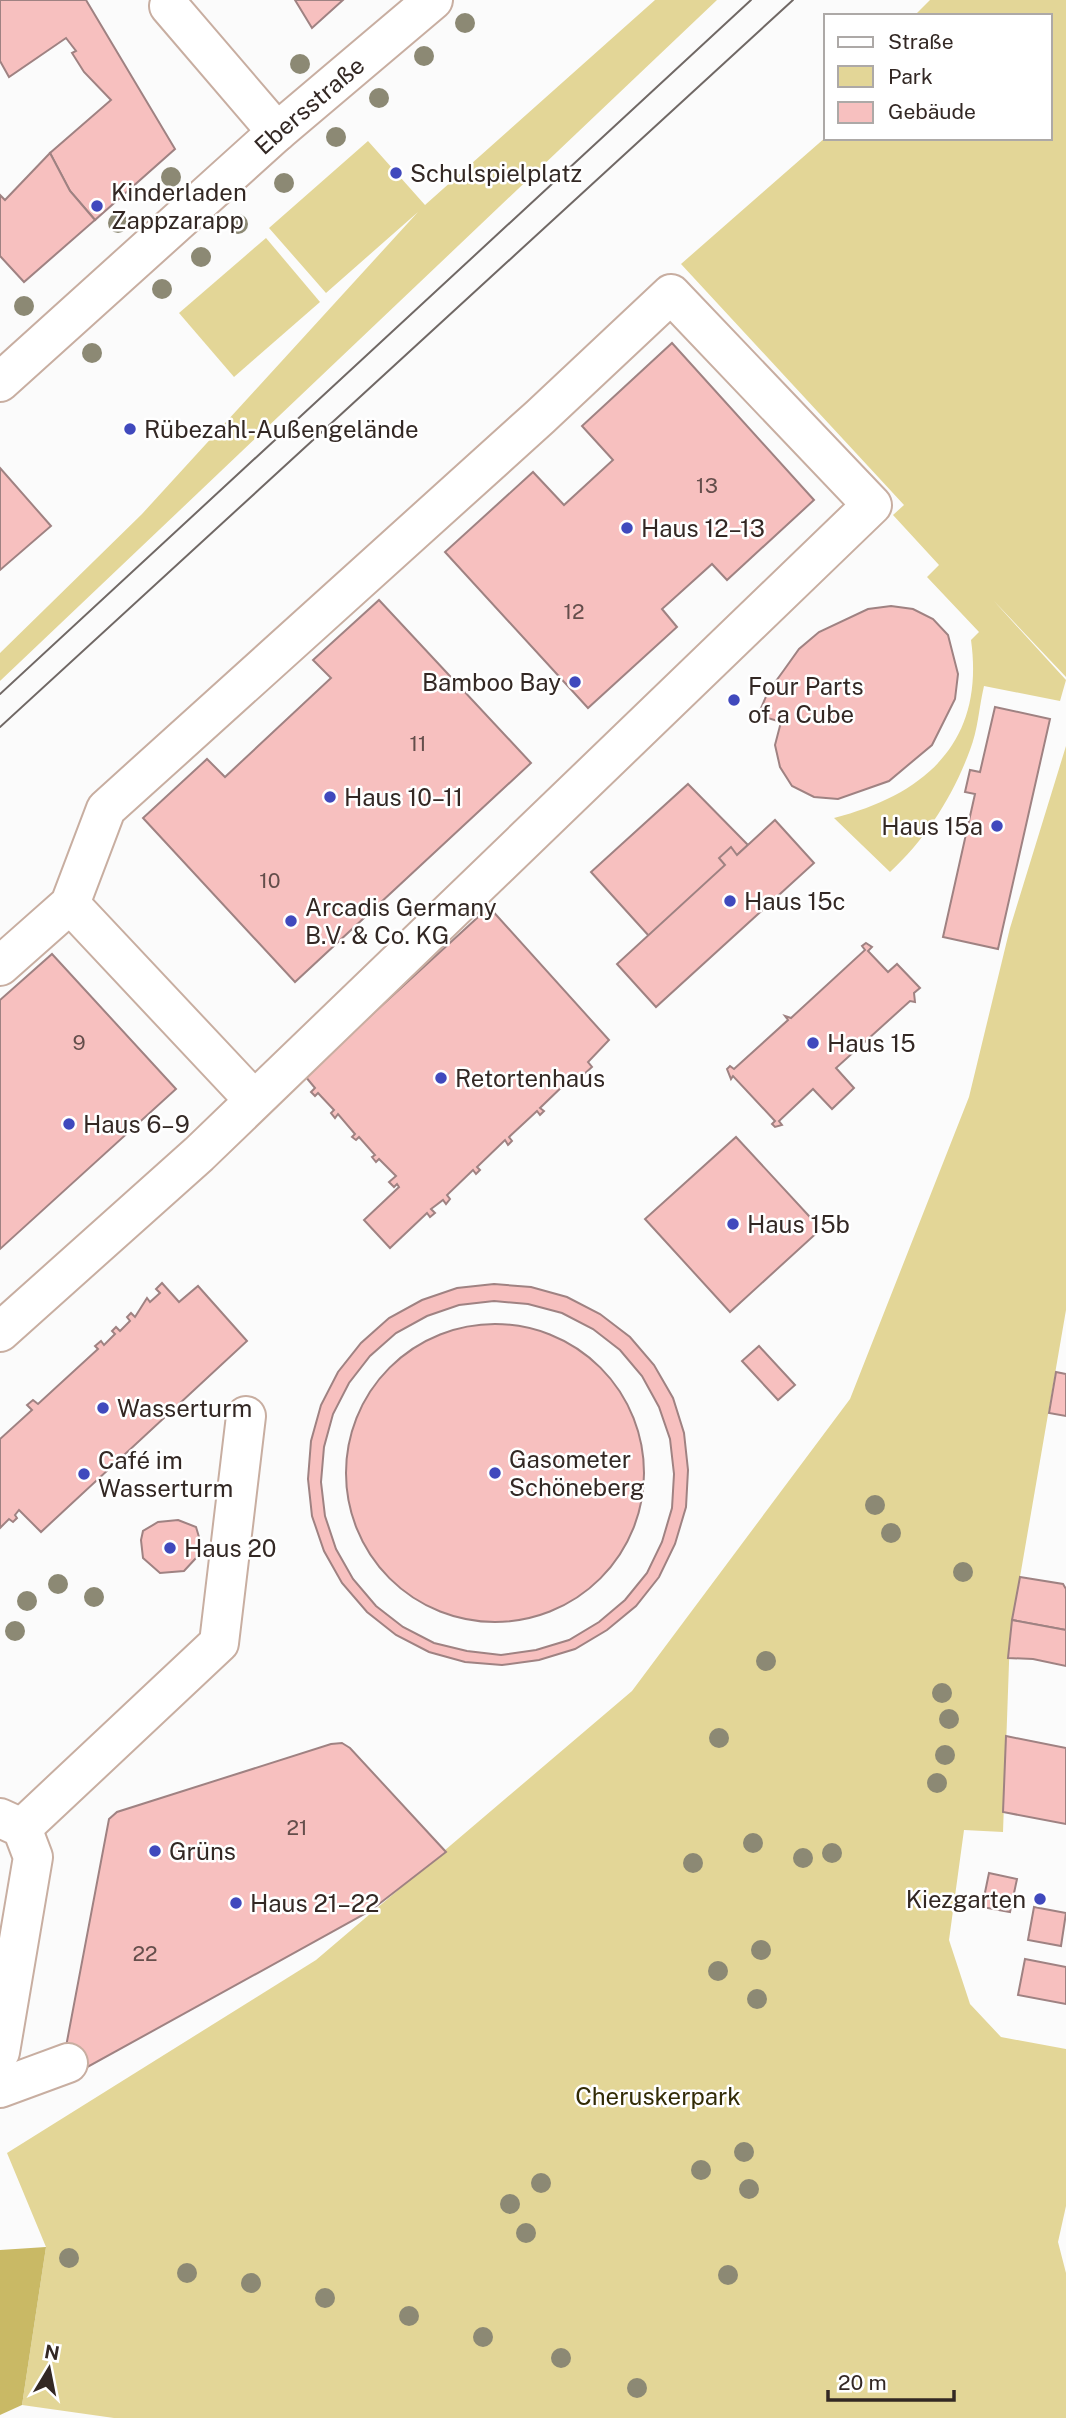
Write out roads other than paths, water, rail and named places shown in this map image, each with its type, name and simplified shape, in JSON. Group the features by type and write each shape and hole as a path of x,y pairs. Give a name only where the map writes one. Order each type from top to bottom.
{"street":[{"name":"Ebersstraße","path":"0,383 277,132 433,0"},
{"path":"169,6 277,132"},
{"path":"0,966 70,904 106,809 540,417 671,293 872,505 199,1154 0,1332"},
{"path":"70,904 254,1100"},
{"path":"0,2052 33,1857 11,1823 219,1643 246,1416"},
{"path":"0,2088 68,2063"}],"tram line":[{"path":"0,694 751,0"},
{"path":"0,727 793,0"}],"place":[{"name":"Schulspielplatz","path":"396,173"},
{"name":"Kinderladen Zappzarapp","path":"97,206"},
{"name":"Rübezahl-Außengelände","path":"130,429"},
{"name":"Haus 12–13","path":"627,528"},
{"name":"Bamboo Bay","path":"575,682"},
{"name":"Four Parts of a Cube","path":"734,700"},
{"name":"Haus 10–11","path":"330,797"},
{"name":"Haus 15a","path":"997,826"},
{"name":"Haus 15c","path":"730,901"},
{"name":"Arcadis Germany B.V. & Co. KG","path":"291,921"},
{"name":"Haus 15","path":"813,1043"},
{"name":"Retortenhaus","path":"441,1078"},
{"name":"Haus 6–9","path":"69,1124"},
{"name":"Haus 15b","path":"733,1224"},
{"name":"Wasserturm","path":"103,1408"},
{"name":"Gasometer Schöneberg","path":"495,1473"},
{"name":"Café im Wasserturm","path":"84,1474"},
{"name":"Haus 20","path":"170,1548"},
{"name":"Grüns","path":"155,1851"},
{"name":"Kiezgarten","path":"1040,1899"},
{"name":"Haus 21–22","path":"236,1903"}],"park label":[{"name":"Cheruskerpark","path":"658,2096"}]}
